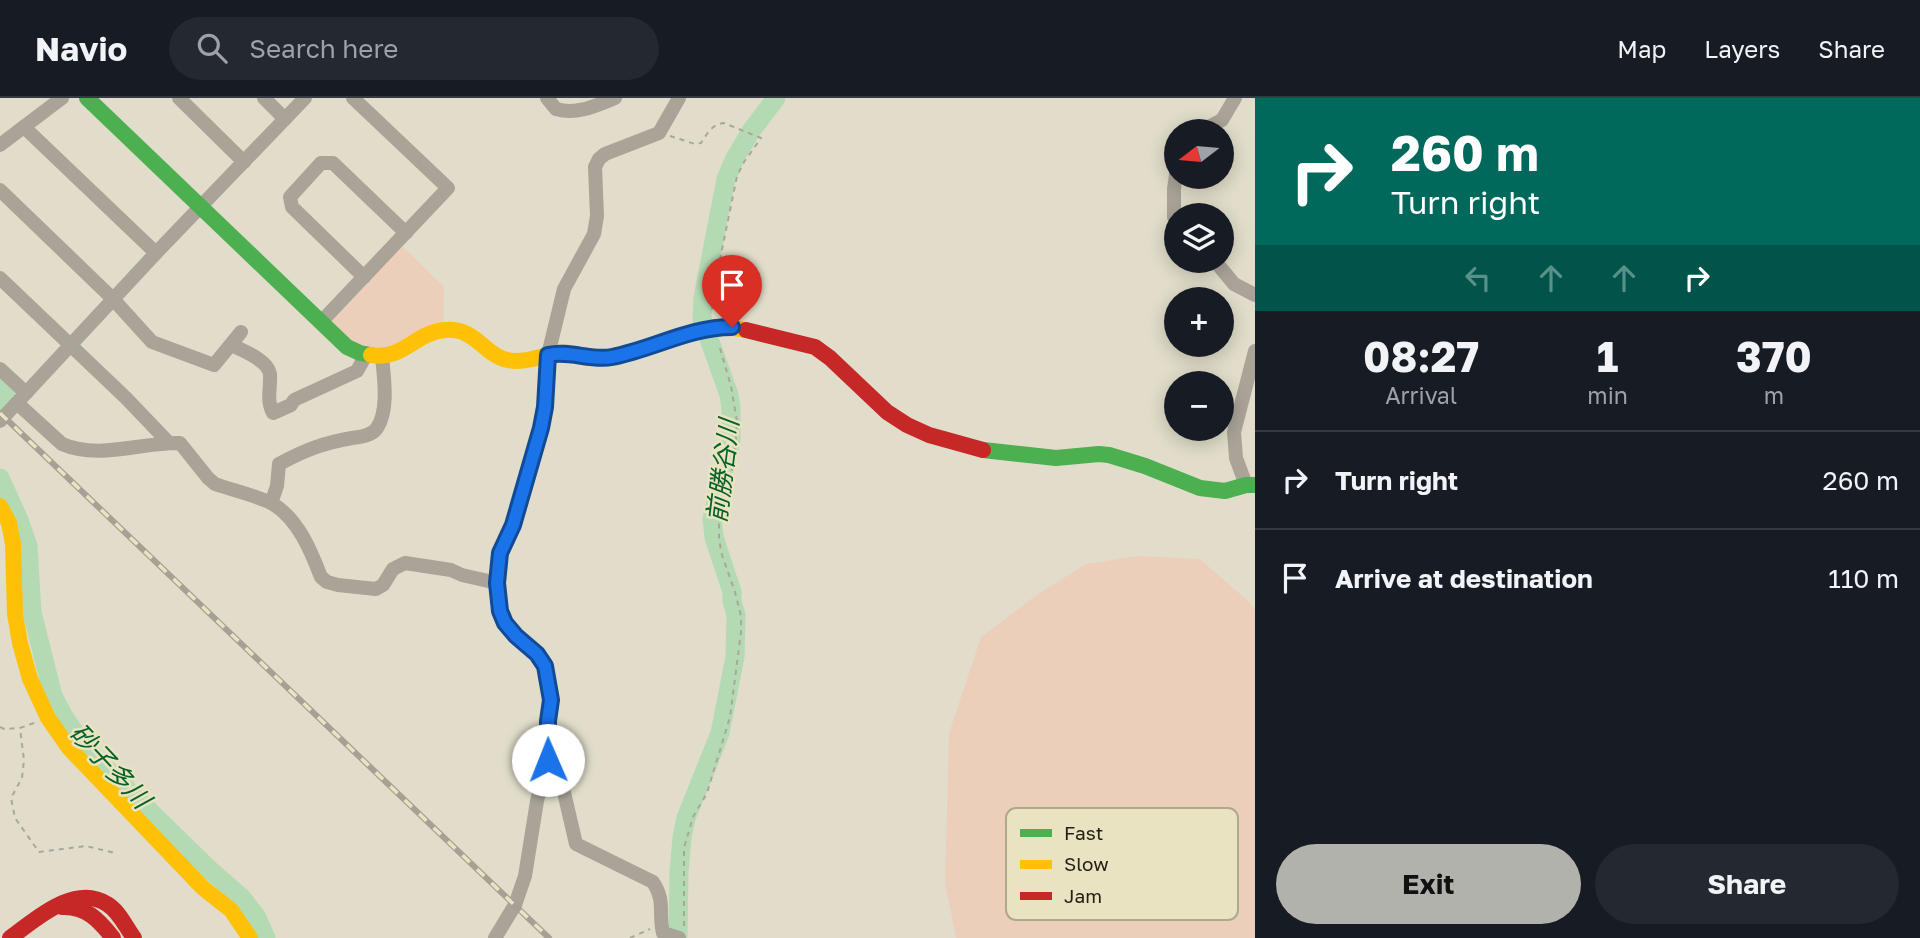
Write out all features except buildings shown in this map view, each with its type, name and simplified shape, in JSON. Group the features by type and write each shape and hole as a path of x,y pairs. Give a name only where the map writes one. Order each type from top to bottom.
{"street":[{"path":"0,145 62,98"},
{"path":"87,98 347,347 374,356 393,354 430,334 457,330 471,335 497,357 511,361 525,361 559,352 609,358 708,330 732,327 814,347 830,358 887,412 906,425 929,435 976,449 1056,458 1109,455 1200,488 1224,491 1250,485 1237,458 1234,432 1255,351"},
{"path":"179,98 244,162"},
{"path":"264,98 285,119"},
{"path":"0,421 156,253 306,98"},
{"path":"321,323 447,188 353,98"},
{"path":"547,98 555,109 572,111 584,110 615,98"},
{"path":"1223,119 1236,98"},
{"path":"495,938 516,905 525,876 537,801 548,760 551,700 545,666 537,654 505,623 500,611 497,583 500,553 513,525 541,428 548,355 564,289 594,234 597,216 596,167 599,159 612,151 659,133 676,99"},
{"path":"24,127 156,253"},
{"path":"364,277 292,206 290,197 321,163 333,163 406,233"},
{"path":"0,190 113,299 152,342 214,365 241,332"},
{"path":"1224,273 1234,284 1255,295"},
{"path":"0,278 126,398 169,443"},
{"path":"231,345 251,353 268,368 269,406 273,413 291,405 294,400 358,371 374,356"},
{"path":"271,503 277,486 279,464 311,447 372,433 376,429 382,417 385,390 374,356"},
{"path":"0,369 21,398 62,444 103,449 180,443 215,484 271,503 297,526 321,577 327,582 376,589 383,585 393,569 405,563 451,570 497,583"},
{"path":"0,506 9,523 13,544 15,614 20,643 30,679 48,718 78,758 203,888 240,918 250,938"},
{"path":"548,760 563,788 576,844 653,882 660,892 663,933 681,933"},
{"path":"10,938 51,909 76,898 92,898 106,904 114,910 134,938"},
{"path":"51,909 71,906 88,911 103,924 113,938"}],"path":[{"path":"659,133 695,144 701,143 713,126 724,122 761,138 737,176 708,330 731,386 737,422 734,464 719,505 719,539 741,616 741,632 730,717 707,793 693,817 684,848 681,933"},
{"path":"0,727 20,728 48,718"},
{"path":"20,728 23,778 11,798 15,818 39,852 86,846 115,853"},
{"path":"630,938 661,925"}],"shaded area":[{"path":"399,243 444,287 443,326 390,352 360,351 320,315"},
{"path":"1138,556 1200,559 1255,610 1255,938 956,938 945,883 949,733 981,637 1035,596 1086,564"}],"waterway":[{"name":"前勝谷川","path":"678,938 682,837 686,818 720,733 735,657 736,615 732,592 714,537 712,519 731,440 731,408 729,395 702,319 703,298 726,179 751,131 776,98"},
{"path":"0,381 6,394 0,408"},
{"name":"砂子多川","path":"0,478 28,546 32,612 53,696 64,717 86,749 242,898 256,916 266,938"}],"railway":[{"path":"0,413 549,938"}],"traffic: fast":[{"path":"87,98 347,347 371,355"},
{"path":"983,450 1056,458 1109,455 1200,488 1225,491 1255,485"}],"traffic: slow":[{"path":"371,355 392,354 426,336 445,330 457,330 474,338 497,356 516,361 564,353 611,357 712,328 746,330"},
{"path":"0,506 9,523 13,544 15,614 20,643 30,679 48,718 69,748 203,888 231,910 250,938"}],"traffic: jam":[{"path":"746,330 815,347 887,412 907,425 929,435 983,450"},
{"path":"10,938 55,906 81,898 94,899 111,907 134,938"},
{"path":"62,907 71,907 91,915 113,938"}],"route":[{"path":"548,760 551,700 545,666 537,654 505,623 500,611 497,583 500,553 513,525 541,428 548,355 559,352 609,358 709,328 732,327"}]}
